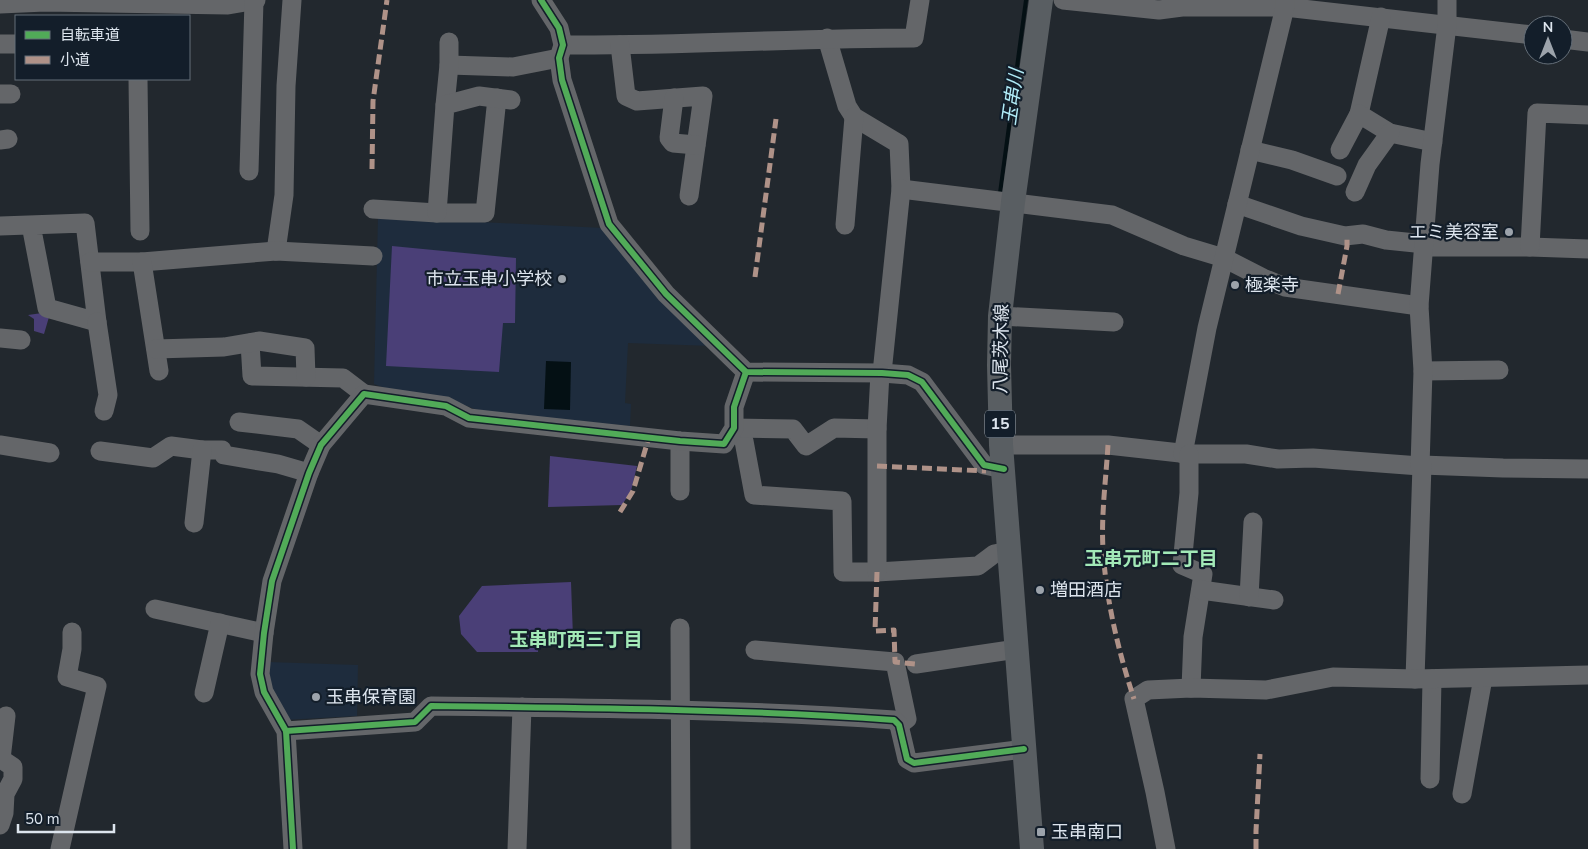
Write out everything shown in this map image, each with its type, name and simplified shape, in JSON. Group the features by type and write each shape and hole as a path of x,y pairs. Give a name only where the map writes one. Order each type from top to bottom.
{"main road":[{"name":"八尾茨木線","path":"1032,849 1002,457 1000,316 1013,202 1041,0"}],"street":[{"path":"0,4 46,2 137,10 228,5 255,0 249,171"},
{"path":"276,251 284,195 286,86 292,0"},
{"path":"541,0 559,28 562,80 609,224 666,294 746,372 908,375 922,382 984,465 1002,457 1108,446 1186,454 1246,454 1278,459 1313,458 1421,465 1588,469"},
{"path":"449,65 512,67 561,51 620,45 827,38 914,38 920,0"},
{"path":"1063,0 1159,10 1182,7 1285,3 1381,17 1523,34"},
{"path":"1430,778 1424,679 1421,465 1423,371 1419,306 1433,142 1447,25 1447,0"},
{"path":"1191,688 1193,637 1203,574 1182,565 1188,493 1186,454 1207,328 1285,3"},
{"path":"1340,150 1360,114 1381,17"},
{"path":"827,38 847,106 854,117 899,144 901,189 881,373 877,430 877,572"},
{"path":"1573,40 1588,42"},
{"path":"437,213 449,65 449,42"},
{"path":"0,44 15,44"},
{"path":"620,45 626,96 637,101 703,96 689,196"},
{"path":"138,80 140,231"},
{"path":"373,209 437,213 485,213 504,99 479,96 445,105"},
{"path":"674,98 669,138 672,143 696,145"},
{"path":"1530,247 1537,113 1588,116"},
{"path":"1360,114 1390,134 1433,142"},
{"path":"845,225 854,117"},
{"path":"1355,192 1367,165 1390,134"},
{"path":"1250,150 1292,160 1337,176"},
{"path":"901,189 1112,215 1184,246 1224,258 1285,287 1419,306"},
{"path":"1237,204 1301,226 1345,236 1363,234 1386,240 1424,245 1588,248"},
{"path":"0,226 85,223 108,395 104,411"},
{"path":"31,225 47,308 97,322"},
{"path":"90,262 142,262 276,251 374,256"},
{"path":"142,262 159,370"},
{"path":"1000,316 1114,322"},
{"path":"0,338 21,340"},
{"path":"156,348 224,347 259,341 305,348 306,377"},
{"path":"250,343 252,376 343,378 364,394 446,406 469,418 724,444 734,428 734,407 746,372"},
{"path":"1423,371 1499,370"},
{"path":"293,849 286,731 264,692 260,674 264,632 272,582 320,446 364,394"},
{"path":"239,422 298,429 320,446"},
{"path":"734,428 793,429 806,446 834,428 877,430"},
{"path":"734,428 744,441 754,495 842,500 843,572 877,572 978,566 994,554 1009,551"},
{"path":"680,441 680,491"},
{"path":"0,445 50,453"},
{"path":"100,451 153,458 171,446 202,450 222,450 224,456 269,462 309,473"},
{"path":"194,523 202,450"},
{"path":"1249,597 1253,522"},
{"path":"1200,590 1274,600"},
{"path":"155,610 264,632"},
{"path":"204,693 220,623"},
{"path":"680,628 681,849"},
{"path":"60,849 98,686 67,677 72,648 72,632"},
{"path":"916,664 1017,648"},
{"path":"755,650 895,662 907,719 900,725"},
{"path":"1166,849 1134,699 1148,690 1191,688 1266,690 1333,677 1424,679 1588,675"},
{"path":"1462,794 1483,678"},
{"path":"286,731 416,722 431,706 680,709 894,720 900,725 907,759 914,762 1024,749"},
{"path":"517,849 522,707"},
{"path":"0,825 4,813 5,794 13,778 13,767 1,759 6,716"}],"shaded area":[{"path":"378,217 603,228 712,346 628,343 625,403 631,404 630,426 482,412 444,397 390,390 374,384"},
{"path":"392,246 516,258 515,323 503,323 499,372 386,366"},
{"path":"42,313 49,317 44,334 34,331 34,319 28,315"},
{"path":"546,361 571,362 570,410 544,409"},
{"path":"550,456 637,466 631,491 622,505 548,507"},
{"path":"571,582 573,637 539,638 538,652 477,652 461,634 459,616 482,586"},
{"name":"玉串保育園","path":"268,662 358,665 357,716 284,720 267,678"}],"waterway":[{"name":"玉串川","path":"1000,193 1026,0"}],"marked path":[{"path":"372,169 373,101 387,0"},
{"path":"755,277 776,119"},
{"path":"1338,294 1347,246 1347,236"},
{"path":"620,512 633,491 649,437"},
{"path":"1108,445 1103,549 1114,625 1134,699"},
{"path":"877,466 986,471"},
{"path":"877,572 875,631 894,630 895,662 916,664"},
{"path":"1256,849 1260,754"}],"cycle path":[{"path":"541,0 559,28 563,45 559,58 562,80 609,224 666,294 746,372 882,373 908,375 922,382 984,465 1004,469"},
{"path":"293,849 286,731 264,692 260,674 272,581 309,473 321,445 364,394 446,406 469,418 724,444 734,428 734,407 746,372"},
{"path":"286,731 415,722 431,706 662,710 778,713 894,720 899,725 907,759 914,763 1024,749"}],"place":[{"name":"エミ美容室","path":"1509,232"},
{"name":"市立玉串小学校","path":"562,279"},
{"name":"極楽寺","path":"1235,285"},
{"name":"増田酒店","path":"1040,590"},
{"name":"玉串保育園","path":"316,697"},
{"name":"玉串南口","path":"1041,832"}],"district":[{"name":"玉串元町二丁目","path":"1151,559"},
{"name":"玉串町西三丁目","path":"576,640"}]}
